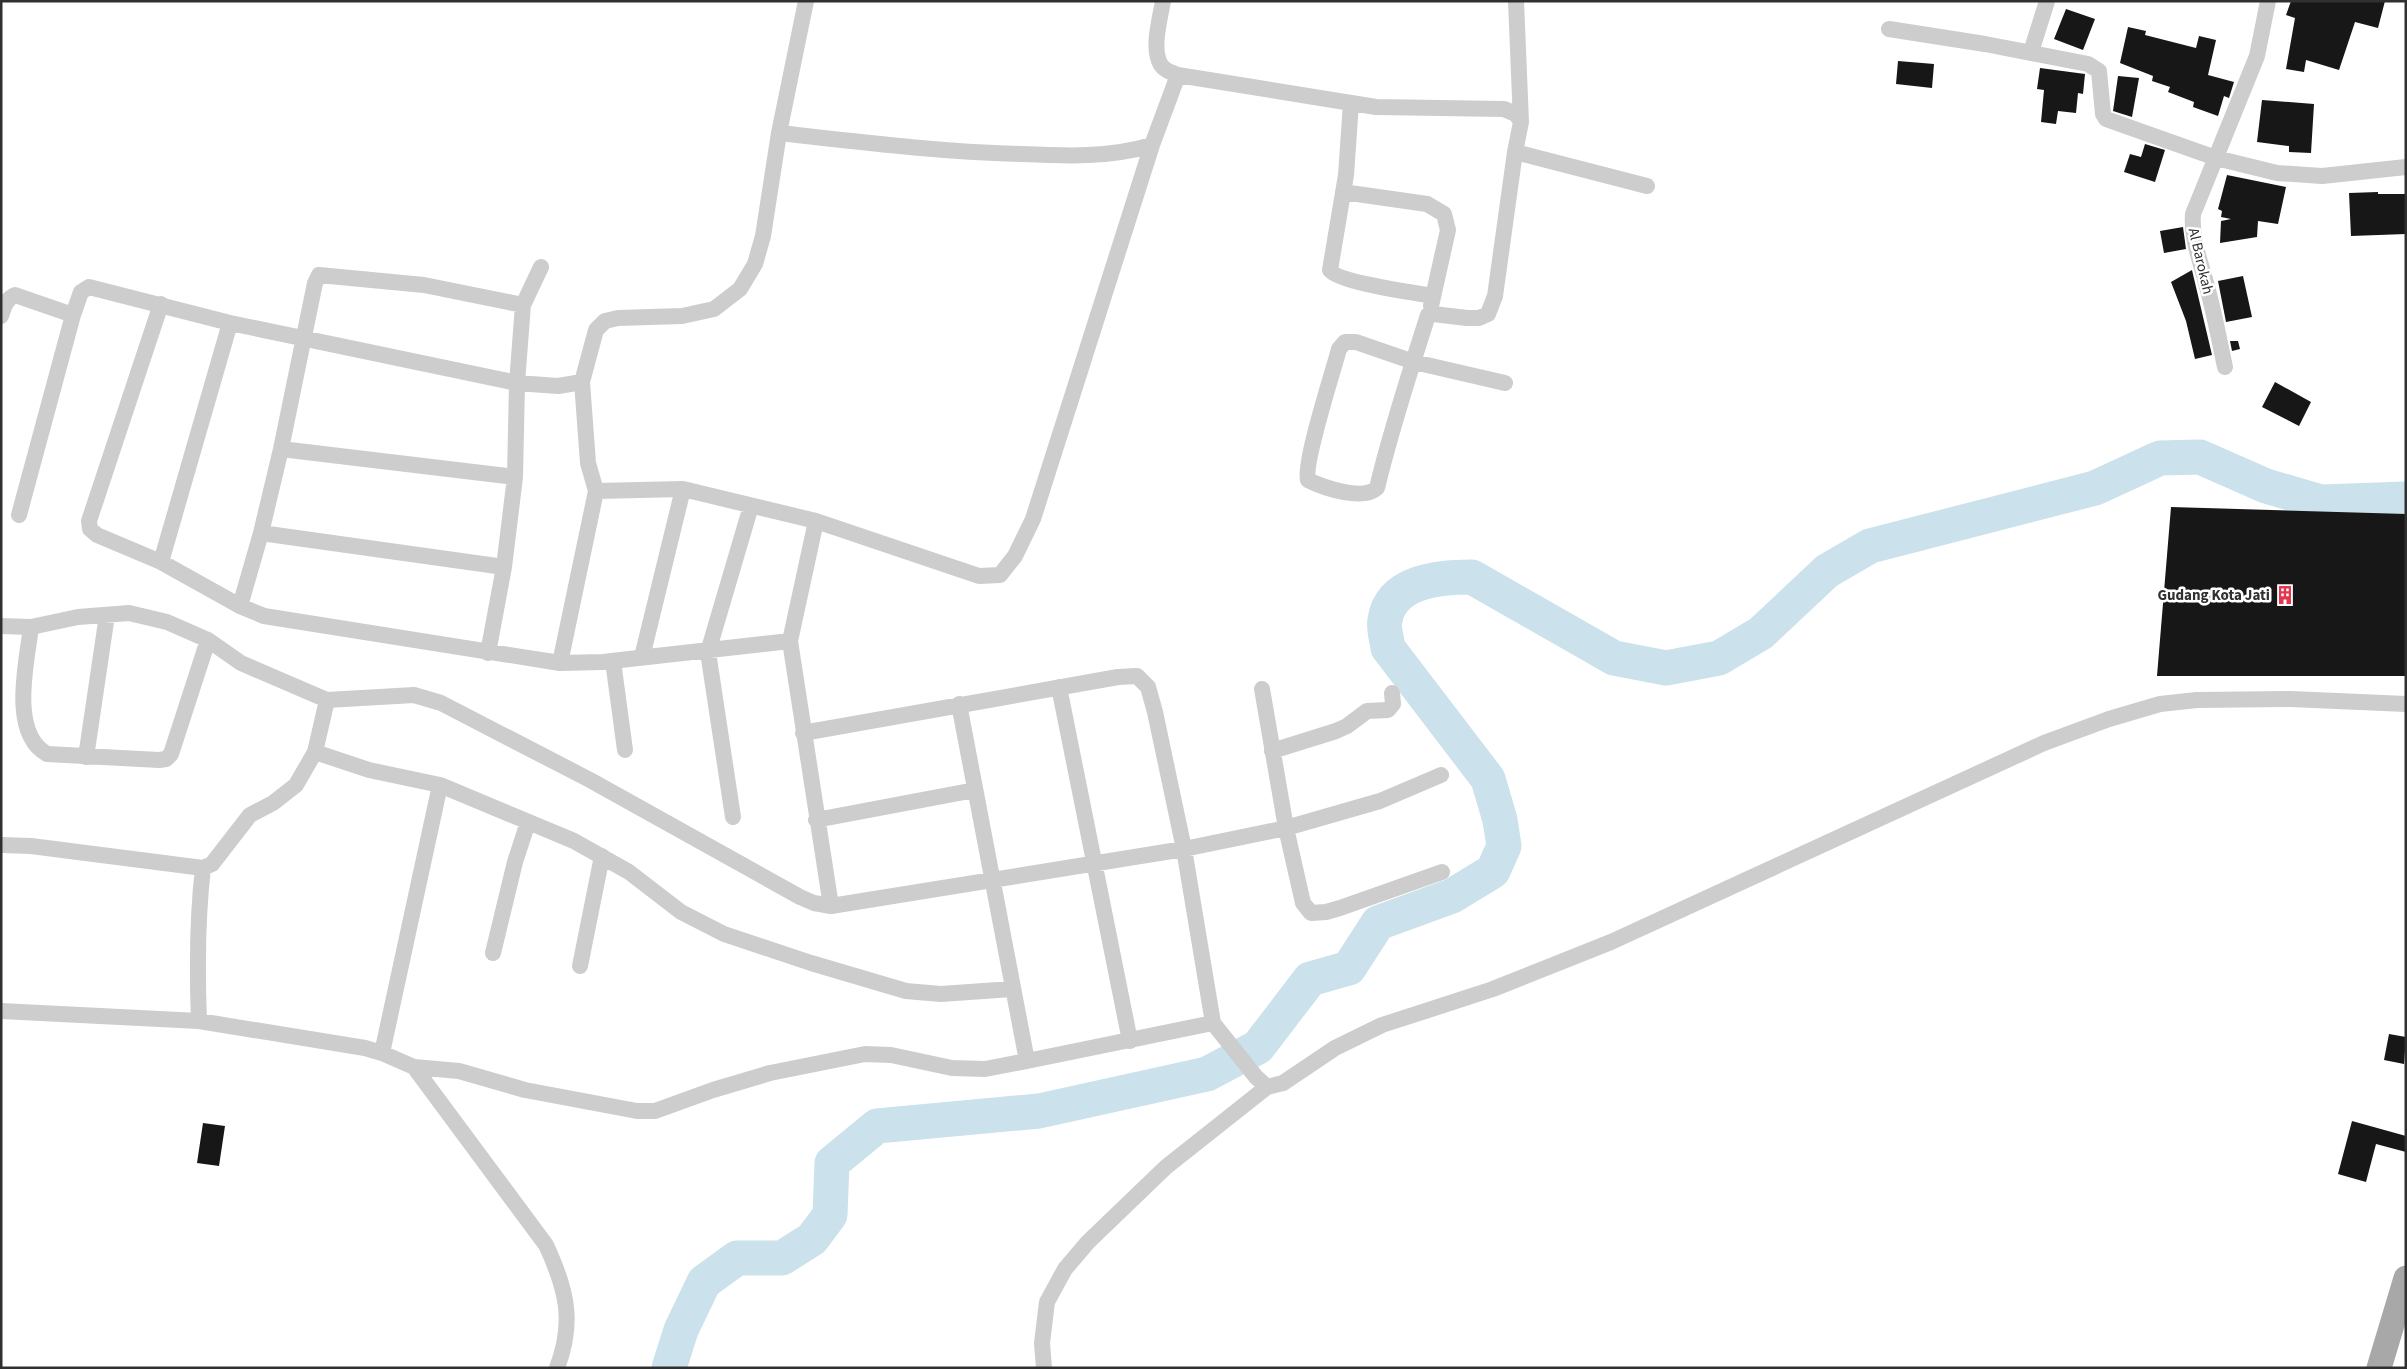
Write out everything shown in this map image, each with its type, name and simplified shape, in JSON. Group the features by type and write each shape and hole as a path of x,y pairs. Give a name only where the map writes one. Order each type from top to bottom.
{"main road":[{"path":"2379,1368 2406,1278"}],"street":[{"path":"560,663 596,491 588,463 582,382 596,330 605,321 618,318 682,316 714,309 740,289 754,264 763,236 779,133 806,1"},
{"path":"1163,1 1157,45 1158,58 1162,67 1178,75 1257,86 1376,107 1504,109 1516,114 1521,122"},
{"path":"1428,315 1478,318 1488,314 1495,296 1515,152 1521,122 1516,1"},
{"path":"2030,52 2047,1"},
{"name":"Al Barokah","path":"2225,367 2192,227 2193,214 2257,56 2268,1"},
{"path":"1889,29 2030,52 2088,64 2096,68 2101,76 2103,114 2106,119 2216,158 2277,173 2322,176 2406,167"},
{"path":"596,491 683,489 816,521 979,576 1000,575 1015,556 1033,519 1152,145 1178,75"},
{"path":"1351,103 1343,192 1330,264 1332,273 1349,280 1433,296"},
{"path":"779,133 957,152 1057,156 1099,156 1128,152 1152,145"},
{"path":"1515,152 1647,186"},
{"path":"1343,192 1427,204 1444,214 1448,230 1428,315 1414,362 1377,488 1370,493 1355,494 1308,480 1308,467 1339,349 1345,342 1356,342 1414,362 1505,383"},
{"path":"488,653 504,567 515,477 516,383 523,304 541,267"},
{"path":"240,606 261,533 281,449 315,283 321,275 424,285 523,304"},
{"path":"19,515 73,315 81,292 89,288 161,304 230,324 516,383 558,386 582,382"},
{"path":"1,316 5,305 15,295 73,315"},
{"path":"161,304 89,521 90,529 97,535 161,562 240,606 264,616 488,653 560,663 613,661 708,652 790,641"},
{"path":"161,562 230,324"},
{"path":"281,449 515,477"},
{"path":"642,658 683,489"},
{"path":"733,817 708,652 751,506"},
{"path":"816,521 790,641 816,820 831,906"},
{"path":"261,533 504,567"},
{"path":"1,626 31,627 78,617 129,613 167,622 208,640 241,663 327,700 414,695 441,702 590,780 800,897 814,903 831,906 1184,849 1286,828 1380,801 1441,776"},
{"path":"86,757 107,614"},
{"path":"31,627 23,692 23,710 31,736 40,750 47,754 86,757 166,759 171,754 208,640"},
{"path":"613,661 625,750"},
{"path":"803,733 959,704 1118,677 1137,676 1148,687 1184,849 1214,1024 1261,1082"},
{"path":"1059,687 1130,1041"},
{"path":"1262,689 1286,828 1302,903 1311,912 1333,910 1442,872"},
{"path":"1272,751 1336,731 1347,726 1367,711 1388,710 1392,704 1392,693"},
{"path":"1044,1368 1042,1343 1047,1302 1065,1269 1088,1242 1166,1167 1261,1082 1283,1083 1335,1048 1382,1025 1492,989 1602,945 2044,743 2109,719 2160,704 2197,700 2291,699 2406,704"},
{"path":"1,845 70,851 204,868 212,864 219,856 250,815 273,803 296,785 315,752 327,700"},
{"path":"959,704 1027,1061"},
{"path":"315,752 369,770 440,785 574,841 629,872 681,912 724,934 811,963 906,991 941,994 1012,989"},
{"path":"382,1053 440,785"},
{"path":"816,820 975,790"},
{"path":"493,953 528,822"},
{"path":"580,966 602,856"},
{"path":"199,1021 198,906 204,868"},
{"path":"1,1011 199,1021 382,1053 414,1067 459,1071 525,1090 637,1111 655,1111 713,1090 770,1073 865,1054 891,1056 952,1068 985,1069 1214,1024"},
{"path":"414,1067 546,1245 560,1276 565,1297 567,1323 562,1355 557,1368"}],"building":[{"path":"2291,1 2385,1 2378,28 2355,22 2339,70 2306,60 2304,72 2286,69 2295,18 2286,15"},
{"path":"2066,9 2095,19 2083,50 2054,39"},
{"path":"2128,27 2146,31 2145,35 2196,48 2199,36 2216,40 2208,75 2234,82 2229,98 2224,96 2218,116 2193,107 2194,102 2168,92 2170,87 2152,81 2153,76 2120,63"},
{"path":"1898,61 1934,64 1932,88 1896,84"},
{"path":"2040,68 2085,74 2083,94 2078,93 2076,113 2058,111 2056,124 2041,122 2044,90 2037,89"},
{"path":"2118,76 2139,78 2132,117 2113,111"},
{"path":"2262,100 2314,104 2311,153 2289,152 2289,146 2257,142"},
{"path":"2145,144 2165,150 2155,182 2124,172 2130,154 2141,157"},
{"path":"2227,175 2286,187 2278,224 2258,221 2257,237 2220,243 2221,221 2231,219 2221,217 2222,211 2218,209"},
{"path":"2378,192 2378,194 2406,194 2406,234 2351,236 2349,193"},
{"path":"2183,227 2186,249 2164,253 2160,231"},
{"path":"2192,270 2212,355 2195,359 2186,321 2171,282"},
{"path":"2243,276 2252,317 2226,322 2218,281"},
{"path":"2230,341 2238,341 2240,349 2232,351"},
{"path":"2275,382 2311,402 2299,426 2262,407"},
{"name":"Gudang Kota Jati","path":"2171,507 2406,514 2406,676 2157,676"},
{"path":"2389,1034 2406,1037 2404,1064 2384,1060"},
{"path":"2352,1121 2406,1136 2406,1152 2376,1144 2366,1182 2338,1174"},
{"path":"203,1123 225,1126 219,1166 197,1163"}],"waterway":[{"path":"669,1368 681,1330 704,1282 737,1258 782,1258 812,1239 830,1215 832,1163 877,1126 1039,1111 1207,1074 1258,1047 1310,979 1349,968 1378,923 1452,896 1493,871 1504,846 1500,820 1488,779 1388,648 1385,620 1389,607 1396,597 1406,589 1432,580 1472,577 1614,658 1666,668 1719,658 1761,633 1827,571 1870,546 2095,488 2160,458 2200,457 2266,486 2321,502 2406,499"}],"place":[{"name":"Gudang Kota Jati","path":"2285,595"}]}
